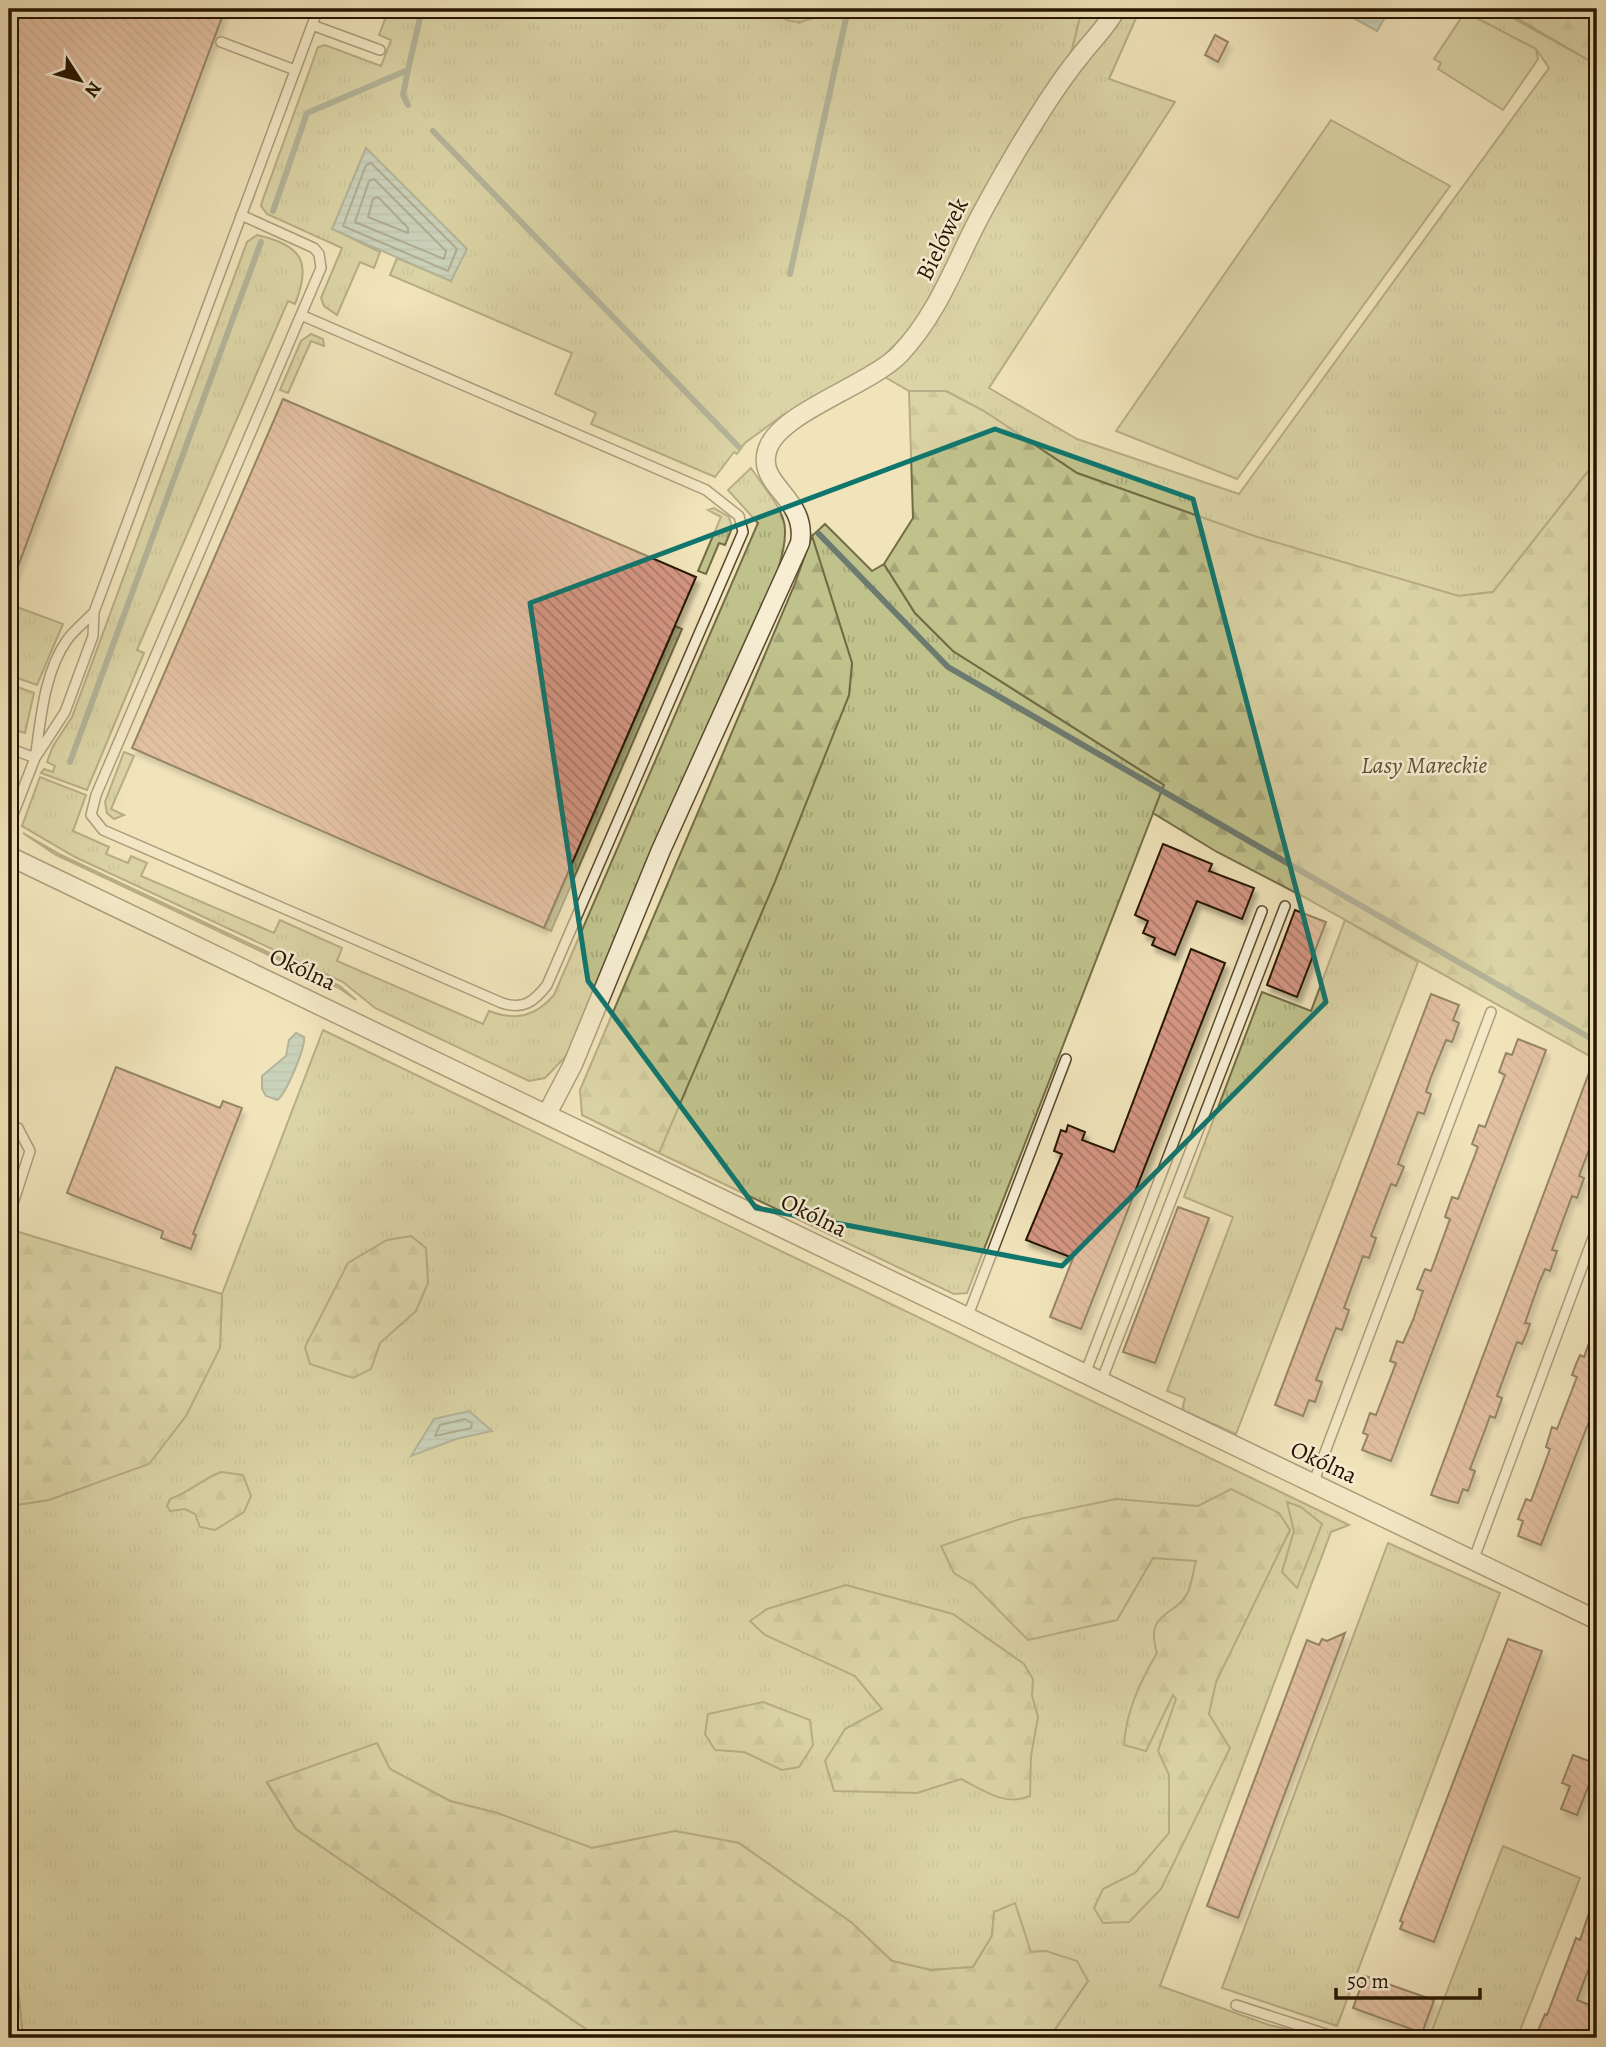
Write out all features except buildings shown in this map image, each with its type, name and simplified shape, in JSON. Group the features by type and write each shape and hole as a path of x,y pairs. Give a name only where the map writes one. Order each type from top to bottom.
{"street":[{"name":"Bielówek","path":"547,1114 573,1064 661,849 800,543 800,516 768,472 768,446 782,427 884,368 912,340 945,291 983,211 1043,107 1082,53 1108,25 1116,9"},
{"name":"Okólna","path":"9,856 1597,1620"}],"lane":[{"path":"9,825 35,758 65,712 93,636 94,612 318,9"},
{"path":"312,25 380,50"},
{"path":"221,42 295,70"},
{"path":"241,215 314,248 319,254 321,268 96,796 91,815 103,830 477,992 514,1007 527,1005 547,985 743,532 739,516 706,490 302,315"},
{"path":"35,758 44,698 54,668 66,641 94,612"},
{"path":"9,748 35,758"},
{"path":"1093,1378 1285,906"},
{"path":"1093,1378 1262,912"},
{"path":"1312,1484 1491,1012"},
{"path":"967,1318 1066,1059"},
{"path":"9,1125 18,1128 30,1151 9,1216"},
{"path":"1473,1560 1597,1227"},
{"path":"1236,2005 1338,2038"}],"highlighted area":[{"path":"995,429 1193,499 1326,1002 1062,1266 756,1208 588,981 530,603"}],"green space":[{"path":"389,9 774,9 799,23 833,9 1082,9 1071,54 919,320 877,363 783,415 745,443 737,454 734,452 715,477 591,424 596,413 555,394 572,353 390,275 397,258 451,281 366,148 333,229 380,252 374,268 360,262 337,315 324,306 321,298 342,248 267,214 261,206 318,47 325,45 381,66 391,40 379,35"},
{"path":"774,9 833,9 810,19 794,22 780,16"},
{"path":"1082,9 1104,9 1101,19 1071,54"},
{"path":"1125,9 1140,9 1109,79 1175,102 989,388 1077,439 1239,494 1549,68 1536,49 1459,9 1497,9 1597,65 1597,460 1493,592 1458,596 1257,537 1077,473 984,411 946,391 909,391 883,376 981,228 1054,102"},
{"path":"1501,9 1597,9 1597,65"},
{"path":"1465,12 1536,49 1538,59 1503,110 1438,69 1441,63 1434,59"},
{"path":"1331,120 1450,186 1237,479 1116,431"},
{"path":"257,235 293,250 302,266 300,289 295,304 288,301 137,650 144,653 87,790 41,773 44,769 53,772 55,766 47,762 53,746 72,717 247,242"},
{"path":"311,334 323,339 324,346 311,341 288,393 280,390 301,341"},
{"name":"Lasy Mareckie","path":"909,391 946,391 984,411 1077,473 1257,537 1459,596 1493,592 1597,460 1597,1060 1302,896 1217,852 1153,813 1164,785 953,651 915,613 884,564 913,518"},
{"path":"751,468 778,507 785,527 777,573 568,1054 545,1078 529,1081 375,1008 343,982 75,857 22,826 40,777 86,795 73,831 109,847 106,854 128,863 131,856 147,863 141,876 274,933 280,920 342,948 337,961 483,1024 489,1011 508,1016 532,1012 554,995 758,523 728,490"},
{"path":"714,508 729,517 732,528 725,545 719,543 706,574 698,571 721,517 708,510"},
{"path":"825,524 872,571 884,564 915,613 953,651 1164,785 967,1293 954,1294 659,1153 849,695 852,663 812,536"},
{"path":"812,536 852,663 849,695 774,884 659,1153 582,1115 580,1090 794,586"},
{"path":"14,606 63,624 37,685 9,675 9,652 17,630 9,627 9,610 12,611"},
{"path":"675,626 682,629 551,931 544,928"},
{"path":"9,684 34,693 25,733 9,728"},
{"path":"124,752 134,756 111,809 124,815 114,819 107,813 105,802"},
{"path":"23,833 61,855 340,986 356,1000 339,988 56,855"},
{"path":"1345,920 1418,962 1236,1434 1182,1410 1185,1398 1167,1391 1233,1217 1184,1197 1262,992 1311,1011"},
{"path":"323,1030 1349,1525 1331,1532 1160,1986 1269,2025 1297,2031 1296,2036 1302,2038 1049,2038 1088,1981 1046,1951 1031,1952 994,1912 992,1936 973,1967 931,1970 892,1961 852,1923 739,1843 675,1831 592,1848 497,1813 450,1801 390,1769 267,1783 296,1829 599,2038 23,2038 9,1915 9,1506 49,1500 220,1348 222,1294"},
{"path":"19,1232 222,1294 220,1348 186,1416 149,1464 49,1500 9,1506 9,1258"},
{"path":"411,1236 426,1248 428,1283 416,1311 380,1343 371,1369 353,1378 310,1364 305,1347 348,1263 387,1240"},
{"path":"221,1472 243,1475 251,1496 244,1512 215,1530 200,1527 195,1514 185,1509 170,1511 167,1506 170,1499"},
{"path":"1231,1489 1279,1513 1290,1530 1216,1682 1209,1714 1230,1748 1161,1889 1129,1922 1103,1923 1094,1908 1103,1889 1135,1873 1169,1833 1169,1775 1158,1751 1176,1699 1173,1695 1146,1751 1124,1745 1125,1732 1135,1697 1157,1653 1155,1629 1163,1616 1187,1594 1196,1561 1153,1558 1117,1620 1028,1640 974,1585 954,1573 941,1546 1020,1519 1116,1499 1198,1506"},
{"path":"1287,1502 1301,1507 1322,1524 1297,1588 1282,1572 1294,1531"},
{"path":"1388,1543 1500,1593 1337,2026 1222,1988"},
{"path":"846,1585 953,1614 1024,1664 1033,1679 1032,1696 1038,1717 1031,1756 1030,1796 1012,1800 1003,1798 961,1779 917,1793 834,1791 825,1761 845,1729 882,1709 855,1676 765,1635 750,1621 767,1609"},
{"path":"763,1702 810,1720 813,1745 799,1767 782,1770 744,1752 715,1750 705,1734 708,1714"},
{"path":"377,1743 390,1769 450,1801 497,1813 592,1848 675,1831 739,1843 852,1923 892,1961 931,1970 973,1967 992,1936 994,1912 1015,1903 1031,1952 1046,1951 1077,1961 1088,1981 1049,2038 599,2038 296,1829 267,1782"},
{"path":"1503,1846 1580,1878 1517,2038 1429,2038"},
{"path":"9,1915 12,1922 23,2038 9,2038"}],"water":[{"path":"1337,9 1390,9 1377,31"},
{"path":"366,148 467,249 451,281 332,229"},
{"path":"296,1033 304,1037 304,1042 290,1080 277,1100 266,1096 262,1089 262,1076 286,1056 289,1040"},
{"path":"469,1411 492,1431 456,1439 411,1456 434,1419"}],"waterway":[{"path":"273,211 307,113 408,70 422,9"},
{"path":"790,274 848,9"},
{"path":"408,70 403,95 408,105"},
{"path":"433,131 739,447"},
{"path":"70,762 261,242"},
{"path":"819,534 948,667 1597,1042"}]}
